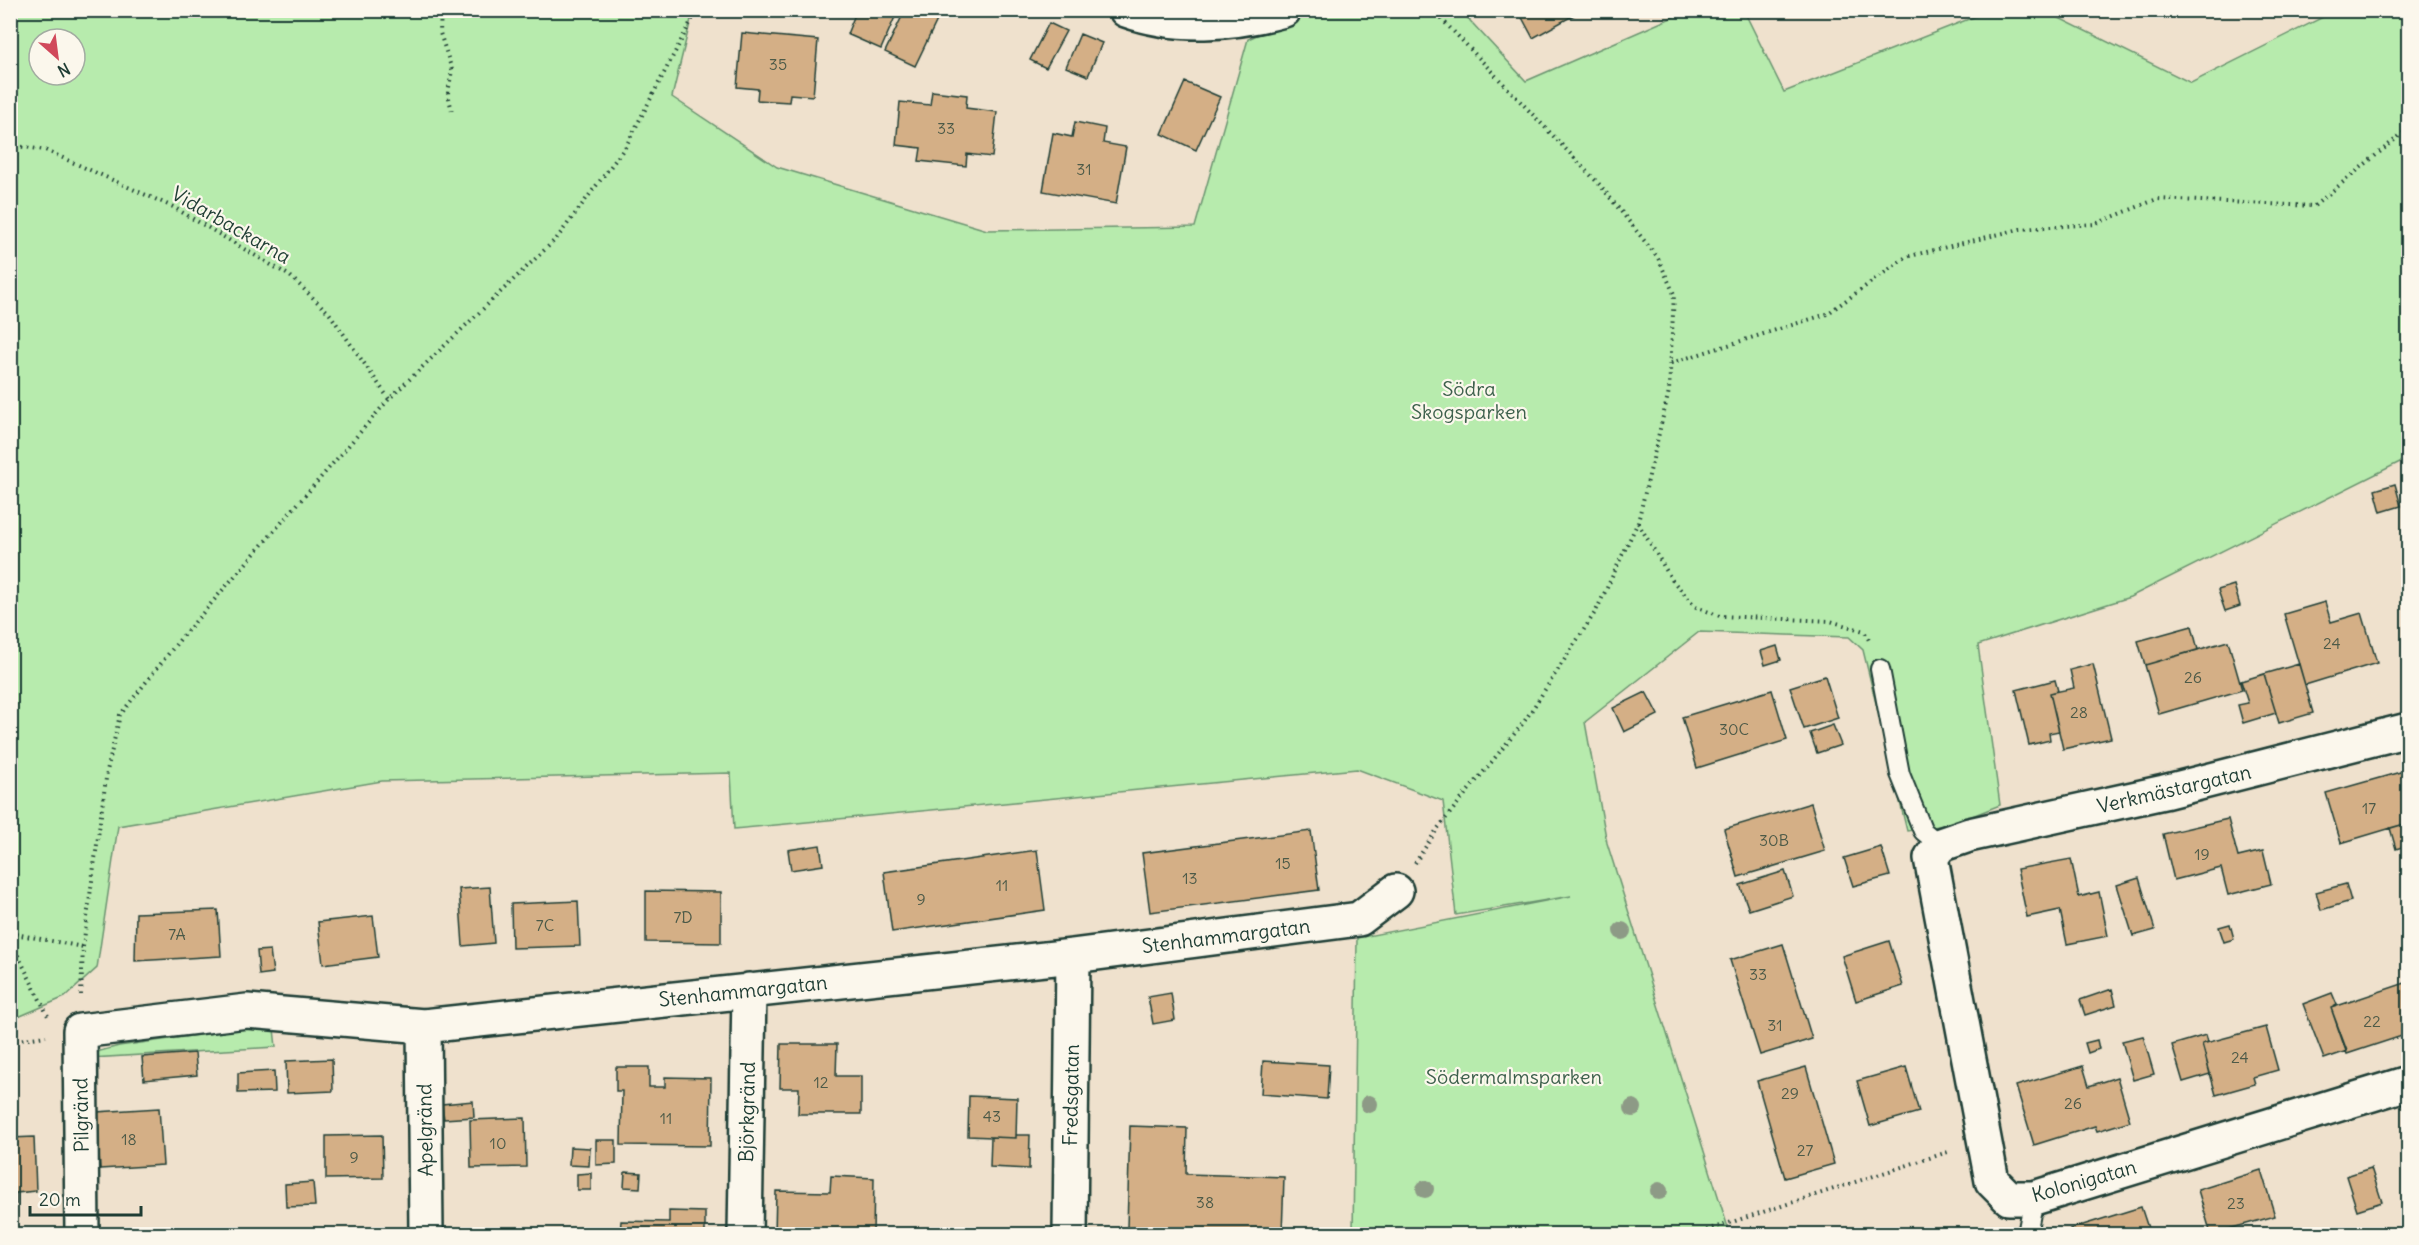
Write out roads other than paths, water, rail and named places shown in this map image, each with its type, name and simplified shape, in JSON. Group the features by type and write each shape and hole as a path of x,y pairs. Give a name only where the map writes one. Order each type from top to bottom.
{"street":[{"path":"1126,10 1148,18 1200,22 1252,19 1284,10"},
{"name":"Verkmästargatan","path":"1940,845 1969,835 2164,792 2409,730"},
{"name":"Kolonigatan","path":"1940,845 1930,858 1984,1141 1992,1181 2009,1198 2034,1198 2409,1083"},
{"name":"Stenhammargatan","path":"66,1028 247,1011 424,1026 1073,956 1359,919 1396,891"},
{"name":"Fredsgatan","path":"1070,1234 1073,956"},
{"name":"Björkgränd","path":"745,1234 748,990"},
{"name":"Apelgränd","path":"424,1026 426,1234"},
{"name":"Pilgränd","path":"66,1028 82,1234"}],"lane":[{"path":"1880,669 1900,774 1923,831 1940,845"},
{"path":"2027,1234 2034,1198"}],"park label":[{"name":"Södra Skogsparken","path":"1469,400"},
{"name":"Södermalmsparken","path":"1514,1077"}]}
